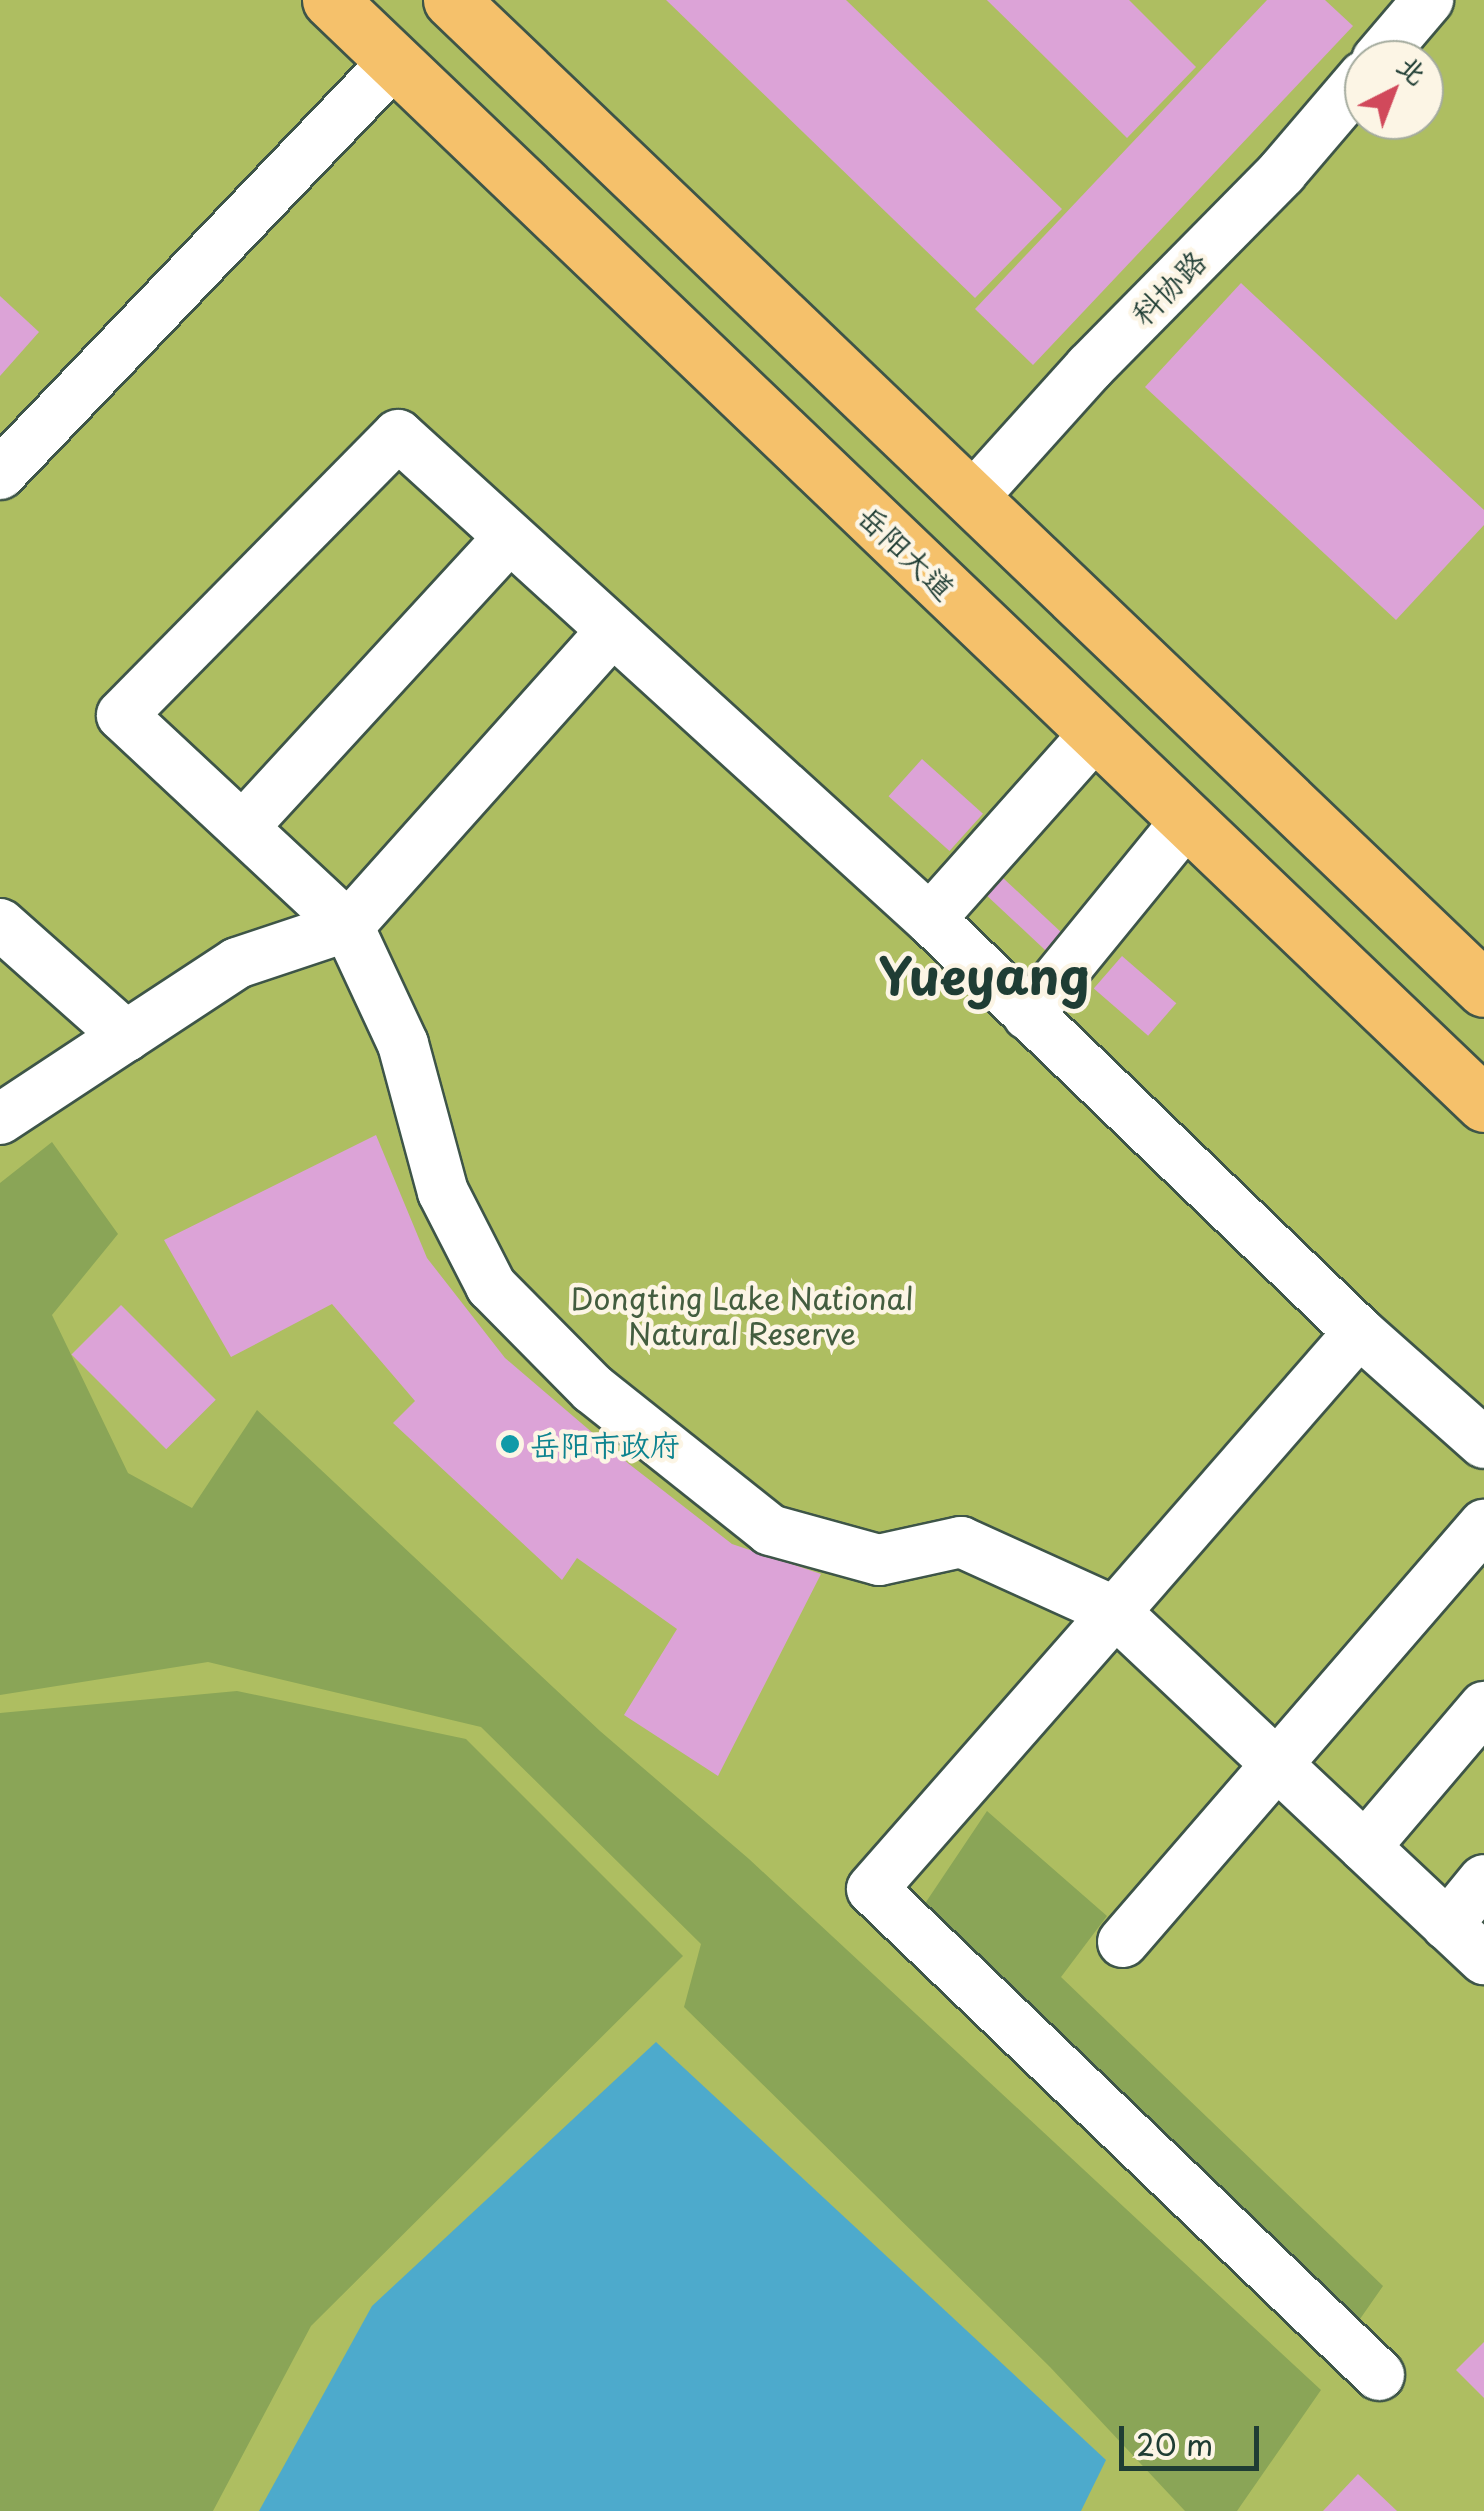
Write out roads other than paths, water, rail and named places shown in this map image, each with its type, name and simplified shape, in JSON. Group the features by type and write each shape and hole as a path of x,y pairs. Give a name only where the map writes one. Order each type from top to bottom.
{"main road":[{"name":"岳阳大道","path":"330,0 1484,1104"},
{"path":"451,0 1484,989"}],"street":[{"path":"1394,40 1428,0"},
{"path":"0,474 395,61"},
{"name":"科协路","path":"972,498 1090,366 1282,172 1344,99"},
{"path":"1484,1443 1360,1332 930,919 398,435 122,715 348,926 403,1044 443,1192 491,1286 593,1389 770,1530 879,1560 961,1542 1115,1612 1484,1960"},
{"path":"243,826 508,538"},
{"path":"0,1120 237,963 348,926 612,631"},
{"path":"930,919 1096,733"},
{"path":"1028,1015 1186,820"},
{"path":"0,924 126,1036"},
{"path":"1360,1332 872,1890 1379,2375"},
{"path":"1123,1942 1484,1525"},
{"path":"1365,1847 1484,1708"},
{"path":"1447,1925 1484,1880"}],"water":[{"path":"656,2042 1106,2460 1081,2511 259,2511 372,2306"}],"place":[{"name":"岳阳市政府","path":"510,1444"}],"district":[{"name":"Yueyang","path":"984,975"}],"park label":[{"name":"Dongting Lake National Natural Reserve","path":"742,1315"}]}
